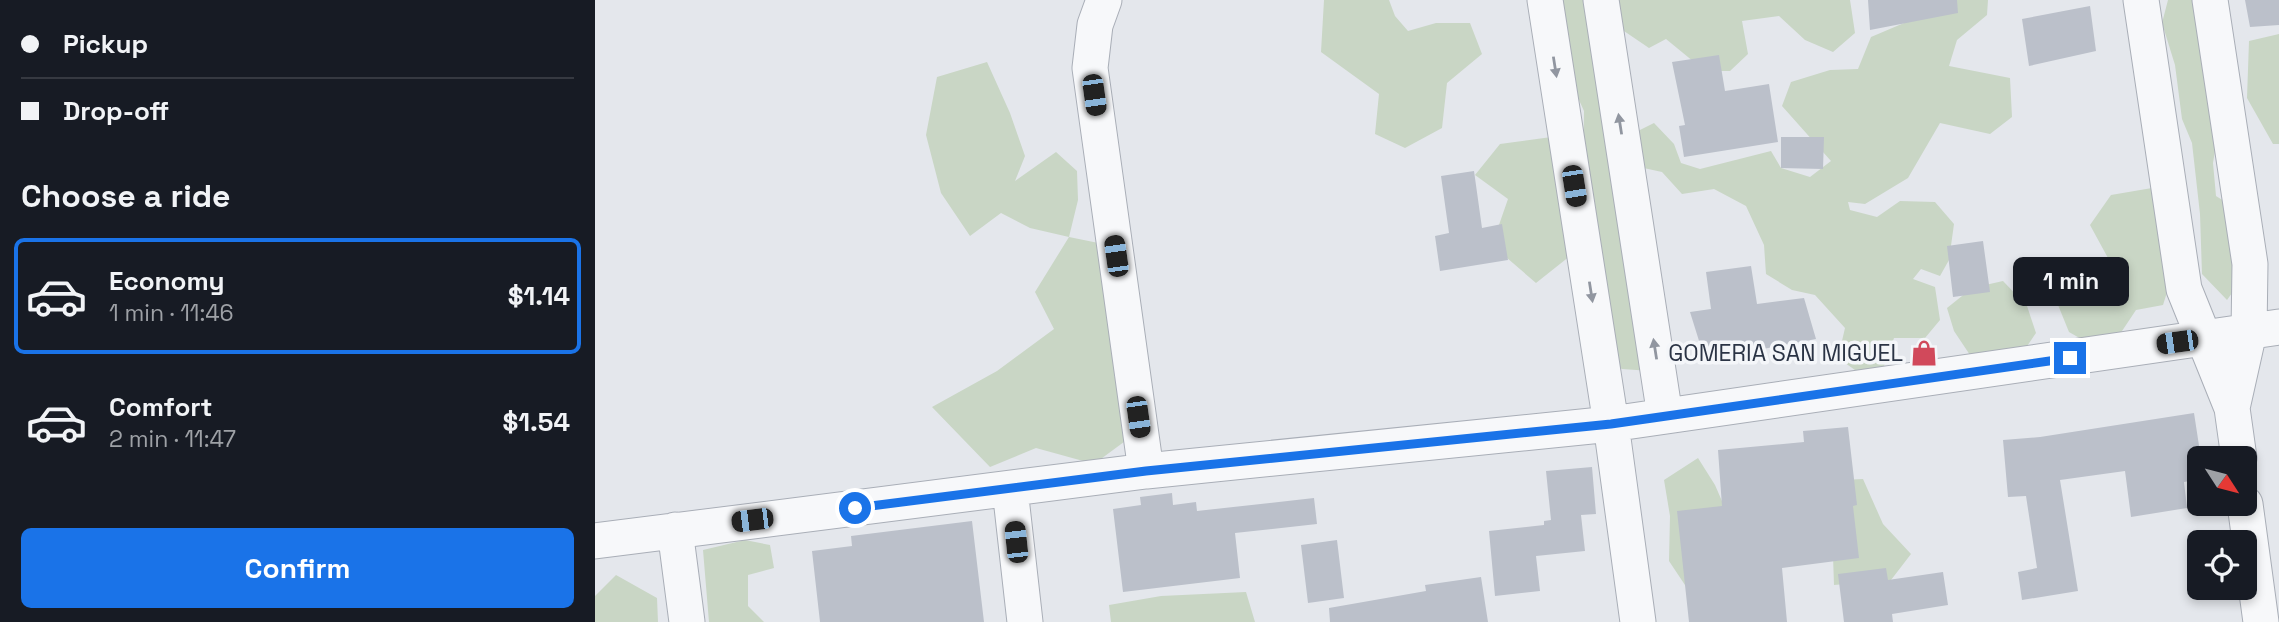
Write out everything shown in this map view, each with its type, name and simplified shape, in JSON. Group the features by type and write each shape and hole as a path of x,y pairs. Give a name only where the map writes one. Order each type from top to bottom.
{"street":[{"path":"1104,0 1095,25 1090,68 1146,471"},
{"path":"1545,0 1611,424 1638,622"},
{"path":"1601,0 1665,416"},
{"path":"2141,0 2184,289 2232,408 2237,446"},
{"path":"2210,0 2251,264 2264,329 2232,408"},
{"path":"595,541 1146,471 1611,424 2264,329"},
{"path":"1010,489 1025,622"},
{"path":"2247,516 2261,622"},
{"path":"675,530 687,622"}],"green space":[{"path":"1324,0 1389,0 1395,16 1408,31 1436,23 1470,23 1482,54 1447,83 1442,128 1405,148 1375,134 1379,94 1321,52"},
{"path":"1554,0 1850,0 1855,33 1833,52 1805,40 1779,16 1742,21 1748,54 1730,71 1705,71 1666,39 1649,48 1621,29 1651,371 1622,369 1600,357 1583,194 1584,111 1565,69"},
{"path":"1911,0 1988,0 1987,15 1957,40 1949,66 2010,78 2012,117 1990,134 1940,123 1908,178 1865,204 1848,202 1850,210 1877,217 1900,201 1935,202 1954,224 1949,260 1940,276 1921,269 1913,279 1935,287 1940,320 1925,338 1894,338 1883,369 1855,370 1838,358 1845,328 1815,295 1792,290 1766,274 1764,245 1746,206 1714,189 1682,194 1662,172 1639,167 1636,132 1654,123 1674,144 1681,163 1700,169 1771,151 1781,168 1810,177 1831,161 1782,106 1791,82 1830,70 1858,69 1871,37 1904,23"},
{"path":"2168,0 2204,0 2217,139 2213,163 2216,196 2235,208 2242,279 2227,300 2202,274 2200,214 2192,143 2182,119 2175,65 2162,23"},
{"path":"2279,34 2279,144 2273,144 2247,98 2249,41"},
{"path":"987,62 1010,113 1025,156 1015,181 1056,152 1077,171 1078,200 1069,237 1030,228 1001,213 970,236 941,193 926,135 937,77"},
{"path":"1566,135 1570,256 1536,283 1492,245 1508,199 1475,175 1500,144"},
{"path":"2152,188 2169,286 2163,305 2136,310 2120,334 2090,344 2069,332 2056,300 2084,265 2108,258 2090,225 2111,195"},
{"path":"1069,237 1118,247 1131,322 1114,376 1147,425 1094,464 1036,448 990,467 932,407 997,371 1054,329 1035,292"},
{"path":"2003,281 2027,306 2036,333 2016,362 1978,367 1954,331 1947,308 1972,288"},
{"path":"1698,458 1715,485 1728,515 1685,585 1669,561 1670,516 1664,480"},
{"path":"1863,479 1883,524 1911,554 1891,580 1834,585 1832,527 1842,480"},
{"path":"745,540 770,545 774,568 748,575 748,606 764,622 709,622 703,550"},
{"path":"616,575 657,598 658,622 595,622 595,596"},
{"path":"1246,592 1255,622 1111,622 1109,605 1161,596"}],"building":[{"path":"1868,0 1957,0 1958,13 1870,30"},
{"path":"2245,0 2279,0 2279,25 2250,27"},
{"path":"2090,6 2096,51 2029,66 2022,19"},
{"path":"1719,55 1725,91 1769,84 1778,142 1684,157 1679,126 1685,125 1672,62"},
{"path":"1781,137 1824,137 1823,169 1781,168"},
{"path":"1474,171 1482,228 1502,224 1508,260 1440,271 1435,236 1449,233 1441,176"},
{"path":"1983,241 1990,292 1953,297 1947,246"},
{"path":"1751,266 1757,304 1804,298 1816,339 1705,360 1690,312 1711,309 1706,272"},
{"path":"2194,413 2199,446 2187,446 2187,481 2184,482 2187,508 2131,517 2125,471 2060,480 2078,591 2022,600 2018,572 2037,568 2026,496 2008,497 2003,440 2040,437"},
{"path":"1848,427 1857,505 1853,506 1859,558 1782,568 1787,622 1689,622 1677,511 1722,506 1718,450 1804,442 1803,431"},
{"path":"1592,467 1596,514 1581,515 1585,551 1536,556 1540,591 1495,596 1489,531 1544,525 1544,521 1551,520 1546,471"},
{"path":"1172,493 1173,505 1196,502 1197,511 1314,498 1317,524 1235,533 1240,578 1123,592 1113,509 1141,505 1140,497"},
{"path":"972,521 984,622 820,622 812,551 852,546 851,536"},
{"path":"1337,540 1344,598 1308,603 1301,545"},
{"path":"1886,568 1888,580 1943,572 1948,605 1892,614 1893,622 1844,622 1838,574"},
{"path":"1481,577 1488,622 1330,622 1329,608 1426,591 1425,585"}],"place":[{"name":"GOMERIA SAN MIGUEL","path":"1924,353"}],"route":[{"path":"855,508 1146,471 1611,424 2070,358"}]}
